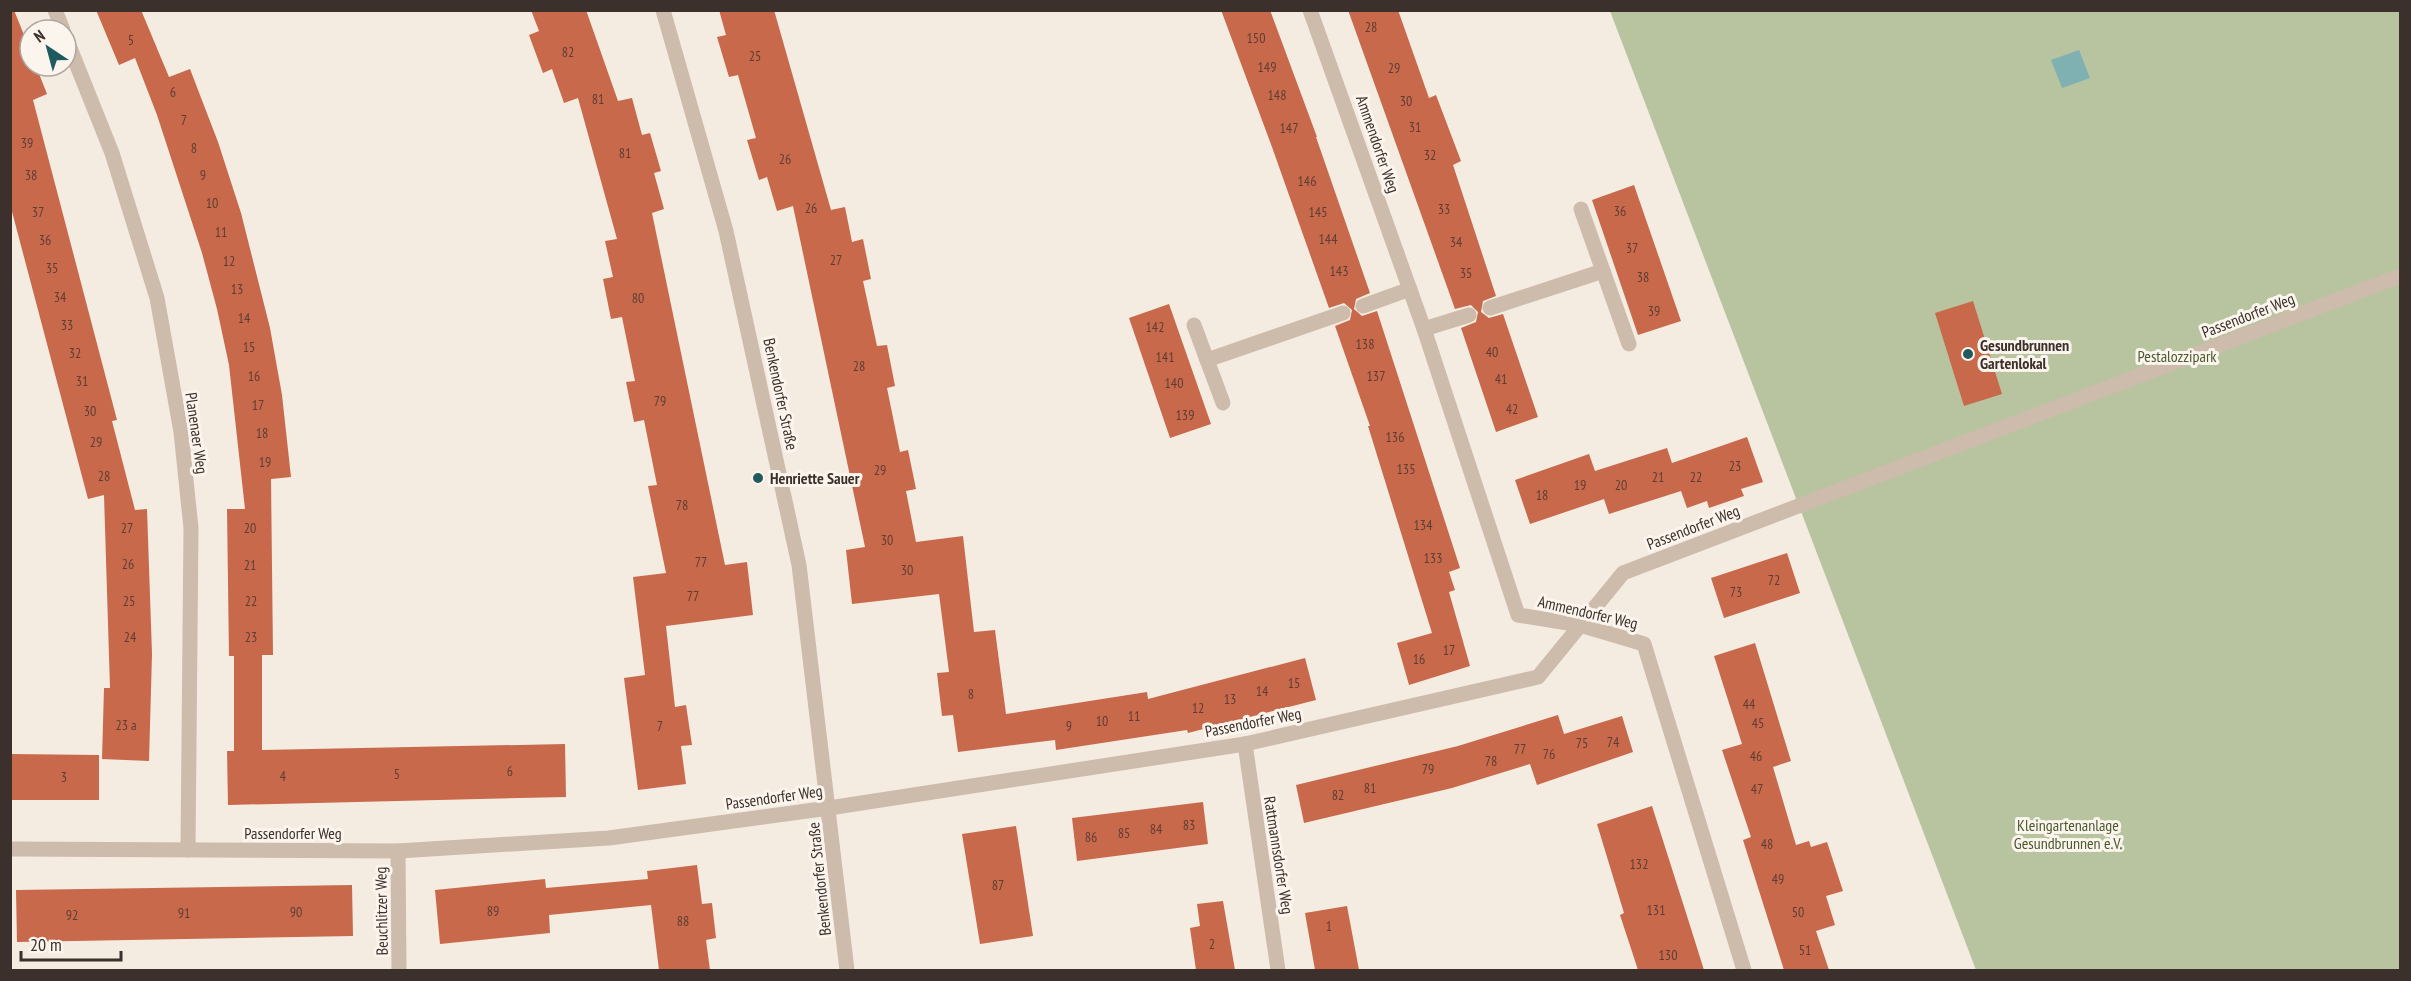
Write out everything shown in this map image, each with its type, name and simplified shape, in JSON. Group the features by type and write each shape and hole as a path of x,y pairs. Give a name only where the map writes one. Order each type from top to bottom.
{"street":[{"name":"Benkendorfer Straße","path":"663,10 726,231 799,565 847,970"},
{"name":"Ammendorfer Weg","path":"1310,10 1424,329 1518,615 1580,625 1644,644 1744,970"},
{"name":"Planenaer Weg","path":"78,68 112,153 157,298 181,432 191,528 188,850"},
{"path":"1581,209 1629,344"},
{"path":"1490,308 1603,271"},
{"name":"Passendorfer Weg","path":"10,849 398,851 609,838 829,808 1245,744 1538,677 1623,573 2400,276"},
{"path":"1364,306 1410,289"},
{"path":"1207,360 1343,313"},
{"path":"1424,329 1469,315"},
{"path":"1194,325 1223,403"},
{"name":"Rattmannsdorfer Weg","path":"1245,744 1278,970"},
{"name":"Beuchlitzer Weg","path":"398,851 399,970"}],"green space":[{"path":"1610,11 2400,11 2400,970 1976,970"}],"water":[{"path":"2079,50 2090,78 2062,88 2051,60"}],"building":[{"path":"10,10 14,10 18,20 18,78 41,78 47,94 33,100 117,420 112,421 135,510 147,509 152,654 149,761 102,759 104,688 110,688 104,495 88,499 10,204"},
{"path":"96,10 141,10 169,77 190,69 218,142 241,213 270,328 282,395 291,477 271,479 273,655 262,655 262,750 565,744 566,797 228,805 227,751 234,751 234,656 229,656 227,509 245,509 229,365 202,253 157,115 135,58 119,65"},
{"path":"531,10 586,10 618,101 632,98 642,135 650,133 661,171 654,173 664,209 652,213 725,565 747,562 753,615 666,626 675,707 686,705 692,745 681,746 686,784 638,790 624,678 645,675 633,577 666,573 648,486 657,485 644,420 634,422 626,382 635,381 622,317 611,319 603,279 613,277 605,241 617,239 578,98 564,103 552,69 543,73 529,35 539,31"},
{"path":"719,10 774,10 831,210 845,207 852,242 863,239 871,279 863,281 877,346 887,345 895,386 887,388 900,452 908,450 916,489 906,491 916,542 963,536 974,632 995,630 1006,714 1147,692 1148,699 1305,658 1316,700 1188,733 1187,730 1056,750 1055,740 958,752 953,715 942,716 937,673 949,672 939,594 852,604 846,550 865,547 793,206 777,211 767,177 759,180 747,140 756,138 738,75 729,77 717,37 726,35"},
{"path":"1221,10 1270,10 1317,137 1370,293 1356,299 1354,309 1362,316 1377,311 1460,568 1449,572 1455,590 1449,592 1470,666 1409,685 1397,643 1432,633 1368,426 1370,426 1335,326 1350,320 1352,310 1344,303 1329,308"},
{"path":"1348,10 1398,10 1429,98 1436,95 1461,161 1453,165 1496,296 1483,301 1481,312 1489,318 1503,314 1538,417 1496,432 1461,328 1476,322 1478,312 1471,305 1455,309"},
{"path":"1634,185 1681,321 1638,335 1592,200"},
{"name":"Gesundbrunnen Gartenlokal","path":"1973,301 2002,394 1964,406 1935,313"},
{"path":"1169,304 1211,424 1170,438 1129,318"},
{"path":"1747,437 1763,482 1741,489 1744,496 1709,508 1707,501 1687,508 1681,491 1609,514 1604,499 1530,524 1515,480 1589,454 1595,471 1667,448 1672,463"},
{"path":"1787,553 1800,593 1724,618 1711,578"},
{"path":"1755,643 1791,761 1773,767 1796,845 1809,841 1811,847 1827,842 1843,891 1826,896 1835,925 1816,931 1829,970 1784,970 1743,840 1751,837 1722,750 1742,744 1714,656"},
{"path":"1558,715 1564,734 1622,716 1633,752 1537,785 1530,764 1452,788 1304,823 1296,785 1458,746"},
{"path":"10,754 99,755 99,800 10,800"},
{"path":"1203,802 1208,844 1077,861 1072,818"},
{"path":"1652,806 1704,970 1638,970 1620,915 1624,913 1597,824"},
{"path":"1016,826 1033,936 980,944 962,834"},
{"path":"697,865 702,904 712,903 716,938 706,940 710,970 659,970 651,905 549,915 550,933 440,944 435,890 545,879 546,888 648,879 647,871"},
{"path":"352,885 353,936 17,942 16,890"},
{"path":"1223,901 1235,970 1196,970 1190,928 1200,926 1197,904"},
{"path":"1347,906 1359,970 1315,970 1305,913"}],"place":[{"name":"Gesundbrunnen Gartenlokal","path":"1968,354"},
{"name":"Henriette Sauer","path":"758,478"}],"park label":[{"name":"Pestalozzipark","path":"2177,356"},
{"name":"Kleingartenanlage Gesundbrunnen e.V.","path":"2068,834"}]}
